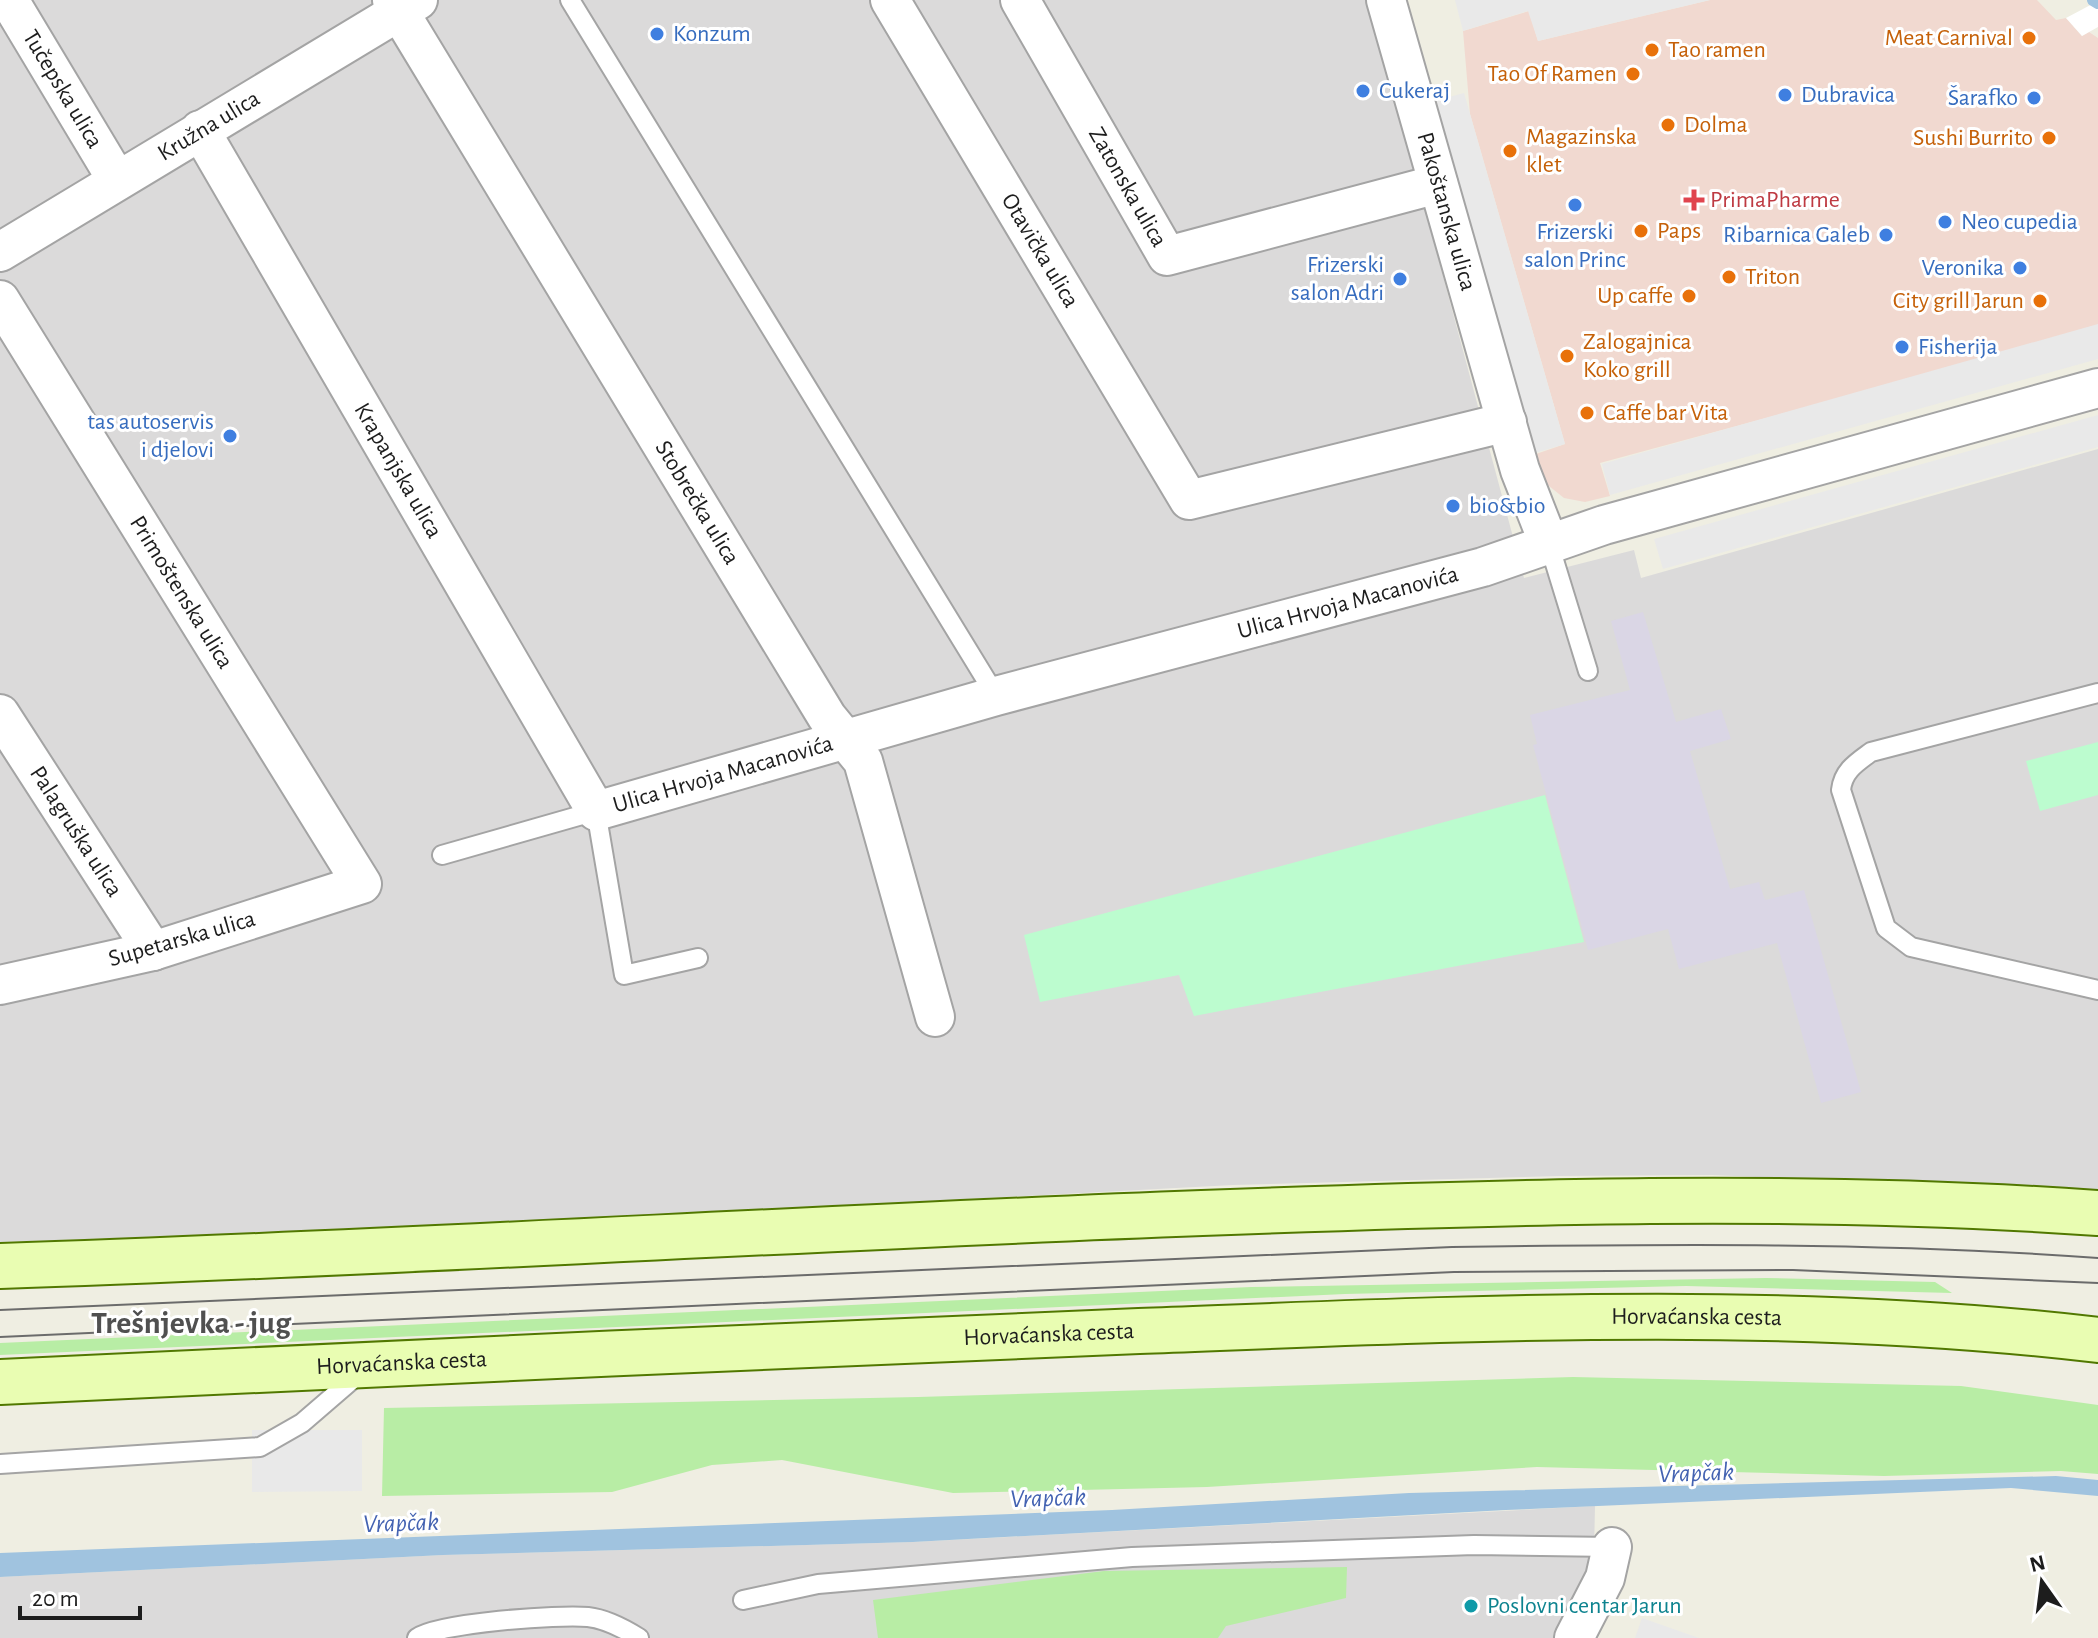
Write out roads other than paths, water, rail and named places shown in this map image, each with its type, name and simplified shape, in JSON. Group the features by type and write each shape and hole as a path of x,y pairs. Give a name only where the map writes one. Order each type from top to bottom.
{"street":[{"name":"Tučepska ulica","path":"9,0 117,180"},
{"name":"Otavička ulica","path":"890,0 1189,500 1507,422"},
{"name":"Zatonska ulica","path":"1020,0 1167,256 1438,184"},
{"name":"Pakoštanska ulica","path":"1386,0 1520,470 1549,544"},
{"name":"Kružna ulica","path":"0,252 403,4"},
{"name":"Stobrečka ulica","path":"403,4 810,690 863,761 935,1017"},
{"name":"Krapanjska ulica","path":"200,130 596,811"},
{"name":"Primoštenska ulica","path":"0,300 362,884"},
{"name":"Ulica Hrvoja Macanovića","path":"596,811 996,696 1483,567 1549,544 2098,388"},
{"name":"Palagruška ulica","path":"0,714 153,951"},
{"name":"Supetarska ulica","path":"0,985 153,951 362,884"},
{"path":"0,1266 935,1223 1534,1200 1727,1199 1956,1204 2098,1213"},
{"name":"Horvaćanska cesta","path":"0,1382 1468,1318 1697,1316 1892,1321 2098,1340"},
{"path":"1574,1638 1605,1578 1612,1547"}],"lane":[{"path":"570,0 996,696"},
{"path":"1549,544 1588,671"},
{"path":"2098,693 1871,752 1852,765 1842,779 1841,790 1886,928 1911,947 2098,990"},
{"path":"442,855 596,811 624,975 698,958"},
{"path":"0,1464 260,1447 302,1423 369,1365"},
{"path":"743,1600 818,1584 1132,1557 1474,1545 1612,1547"},
{"path":"417,1638 460,1624 588,1617 619,1626 639,1638"}],"water":[{"path":"2056,1476 2098,1480 2098,1496 2011,1488 1506,1510 913,1542 443,1555 0,1577 0,1553 1112,1510 1409,1493"}],"waterway":[{"path":"2093,0 2098,3"}],"tram line":[{"path":"0,1310 1452,1247 1856,1247 2098,1258"},
{"path":"0,1337 1454,1272 1793,1270 2098,1283"}],"place":[{"name":"Konzum","path":"657,34"},
{"name":"Meat Carnival","path":"2029,38"},
{"name":"Tao ramen","path":"1652,50"},
{"name":"Tao Of Ramen","path":"1633,74"},
{"name":"Cukeraj","path":"1363,91"},
{"name":"Dubravica","path":"1785,95"},
{"name":"Šarafko","path":"2034,98"},
{"name":"Dolma","path":"1668,125"},
{"name":"Sushi Burrito","path":"2049,138"},
{"name":"Magazinska klet","path":"1510,151"},
{"name":"PrimaPharme","path":"1694,200"},
{"name":"Frizerski salon Princ","path":"1575,205"},
{"name":"Neo cupedia","path":"1945,222"},
{"name":"Paps","path":"1641,231"},
{"name":"Ribarnica Galeb","path":"1886,235"},
{"name":"Veronika","path":"2020,268"},
{"name":"Triton","path":"1729,277"},
{"name":"Frizerski salon Adri","path":"1400,279"},
{"name":"Up caffe","path":"1689,296"},
{"name":"City grill Jarun","path":"2040,301"},
{"name":"Fisherija","path":"1902,347"},
{"name":"Zalogajnica Koko grill","path":"1567,356"},
{"name":"Caffe bar Vita","path":"1587,413"},
{"name":"tas autoservis i djelovi","path":"230,436"},
{"name":"bio&bio","path":"1453,506"},
{"name":"Poslovni centar Jarun","path":"1471,1606"}],"district":[{"name":"Trešnjevka - jug","path":"191,1323"}],"water label":[{"name":"Vrapčak","path":"1696,1473"},
{"name":"Vrapčak","path":"1048,1498"},
{"name":"Vrapčak","path":"401,1523"}]}
